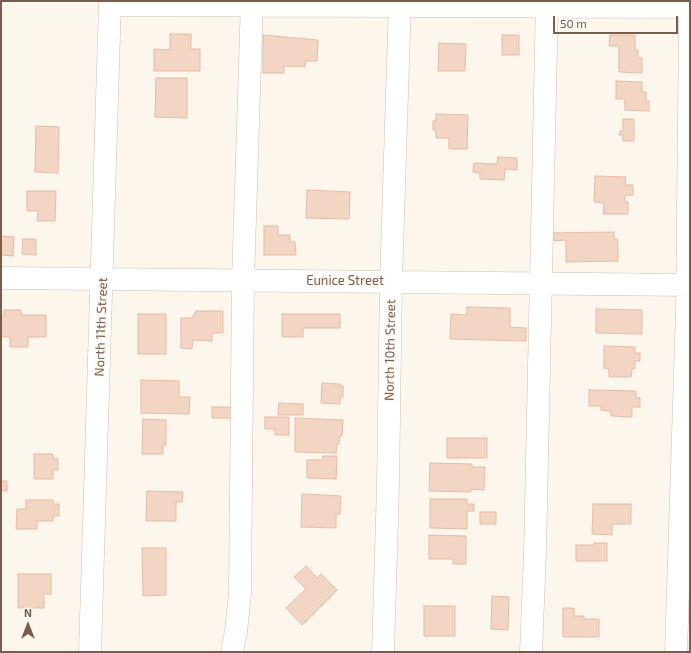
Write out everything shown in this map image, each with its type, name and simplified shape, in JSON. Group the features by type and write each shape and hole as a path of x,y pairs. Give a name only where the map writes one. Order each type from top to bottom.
{"street":[{"path":"110,3 547,4 690,7"},
{"name":"North 11th Street","path":"90,652 103,280 110,3"},
{"path":"232,652 236,632 240,593 243,280 252,3"},
{"name":"North 10th Street","path":"383,652 388,486 391,282 400,4"},
{"path":"531,652 535,552 547,4"},
{"path":"676,652 689,285 690,22"},
{"name":"Eunice Street","path":"1,278 689,285"}],"building":[{"path":"170,34 191,34 191,49 200,49 200,71 154,71 154,49 170,50"},
{"path":"263,35 318,40 317,61 306,61 305,67 284,66 284,73 263,73"},
{"path":"502,35 519,35 519,55 502,55"},
{"path":"610,35 635,35 635,50 638,50 638,58 642,58 642,73 619,72 619,46 609,46"},
{"path":"439,43 466,44 465,71 438,71"},
{"path":"156,78 187,78 187,118 155,117"},
{"path":"616,81 642,82 642,92 646,92 646,101 649,101 649,111 625,110 625,99 616,99"},
{"path":"436,114 468,115 467,149 449,149 449,138 436,138 436,130 433,130 433,121 436,121"},
{"path":"623,119 634,119 634,141 623,141 623,135 619,135 620,131 623,131"},
{"path":"36,126 59,127 58,173 35,172"},
{"path":"498,157 517,158 517,170 505,169 504,180 480,179 480,173 473,172 474,163 497,164"},
{"path":"595,176 626,177 625,185 633,185 633,195 625,195 625,202 628,202 628,214 603,214 604,203 594,202"},
{"path":"307,190 350,192 349,219 306,218"},
{"path":"27,191 56,191 55,221 37,221 38,211 27,211"},
{"path":"264,226 278,226 278,235 290,235 290,242 295,242 296,255 264,255"},
{"path":"614,232 614,239 617,239 618,261 566,262 566,240 549,241 549,233"},
{"path":"1,236 14,237 13,256 1,255"},
{"path":"23,239 36,239 36,255 22,254"},
{"path":"467,307 510,308 510,327 526,328 526,341 450,339 451,314 467,315"},
{"path":"596,309 642,310 642,334 596,333"},
{"path":"4,310 21,310 21,315 46,315 46,337 28,337 28,347 10,347 10,337 1,337 1,315 4,315"},
{"path":"196,311 223,311 223,333 212,333 212,341 193,340 192,349 181,348 181,318 192,318"},
{"path":"138,314 166,314 166,354 138,354"},
{"path":"282,314 340,314 340,328 303,328 303,337 282,337"},
{"path":"604,346 635,347 635,353 640,353 640,361 635,361 635,369 632,369 631,377 609,377 609,369 604,368"},
{"path":"141,380 179,381 179,397 190,397 189,414 141,413"},
{"path":"322,383 340,384 340,386 343,386 343,397 340,397 340,404 321,403"},
{"path":"589,390 636,391 636,398 640,398 640,407 632,407 632,417 611,416 611,411 601,410 601,406 589,406"},
{"path":"279,403 303,404 303,415 278,415"},
{"path":"212,407 233,407 233,418 212,418"},
{"path":"265,417 289,417 289,435 275,435 275,429 265,429"},
{"path":"295,418 343,420 342,436 340,436 339,444 337,444 336,453 295,452"},
{"path":"143,419 166,420 166,445 163,445 163,454 142,454"},
{"path":"447,438 487,438 487,458 447,458"},
{"path":"34,454 53,454 53,459 58,459 58,470 53,470 53,479 34,479"},
{"path":"323,456 337,456 336,479 307,478 307,460 323,460"},
{"path":"430,463 472,464 472,467 485,467 484,490 471,489 471,492 429,491"},
{"path":"1,481 7,481 7,491 1,491"},
{"path":"147,491 183,492 182,502 176,502 176,521 146,521"},
{"path":"302,494 341,496 340,514 336,514 336,528 301,527"},
{"path":"430,499 467,499 467,504 474,504 474,511 467,511 467,529 430,528"},
{"path":"26,500 53,500 53,504 59,504 59,516 53,516 53,521 37,521 37,529 16,529 17,509 26,509"},
{"path":"593,504 631,504 631,524 612,524 612,535 592,534"},
{"path":"480,512 496,512 496,524 480,524"},
{"path":"429,535 466,536 466,564 453,564 453,559 429,559"},
{"path":"594,543 607,543 607,561 576,561 576,545 594,545"},
{"path":"142,548 166,548 166,595 143,596"},
{"path":"306,566 317,578 321,574 337,590 302,625 286,608 306,589 294,577"},
{"path":"18,574 51,574 51,594 44,594 44,608 18,608"},
{"path":"492,596 509,597 508,630 491,629"},
{"path":"424,606 455,606 455,636 424,636"},
{"path":"563,608 574,608 574,616 584,616 584,619 599,619 599,637 563,637"}]}
